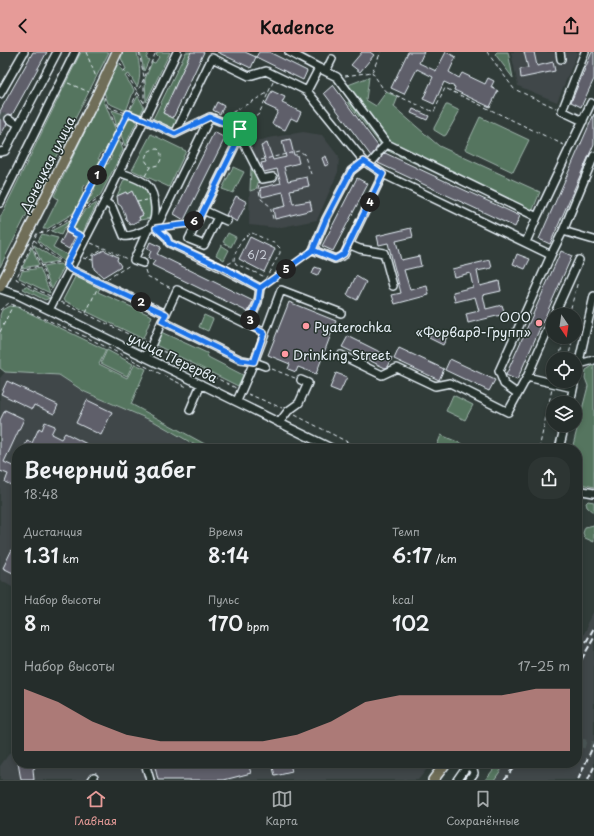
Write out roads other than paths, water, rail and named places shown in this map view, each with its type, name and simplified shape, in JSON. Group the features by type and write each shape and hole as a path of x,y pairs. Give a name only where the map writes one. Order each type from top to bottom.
{"main road":[{"name":"Донецкая улица","path":"0,288 99,91 116,54"},
{"path":"433,780 442,768"}],"street":[{"path":"0,94 24,52"},
{"path":"0,152 5,151 57,52"},
{"name":"Донецкая улица","path":"0,203 75,52"},
{"path":"49,310 106,200 177,52"},
{"path":"289,52 337,78 387,144 537,217"},
{"path":"583,121 562,111 585,52"},
{"path":"175,134 212,58 249,76 266,71 307,91 366,163 383,174 551,255"},
{"path":"307,91 332,59"},
{"path":"526,242 593,101"},
{"path":"175,134 210,117 219,120 240,132 262,179 273,177"},
{"path":"143,263 134,260 210,117"},
{"path":"9,119 18,124"},
{"path":"145,120 175,134"},
{"path":"218,217 204,245 190,240 240,132"},
{"path":"383,174 344,254 335,259 313,250 326,219 351,171 366,163 387,144"},
{"path":"518,394 504,384 499,372 563,231 594,156"},
{"path":"106,200 112,206 124,236 128,238 152,227 156,213 153,198 148,186 142,181 119,172"},
{"path":"203,210 227,221"},
{"path":"152,227 167,238 169,243 224,268 260,288 258,302 248,325"},
{"path":"563,231 594,240"},
{"path":"348,244 384,253 394,286"},
{"path":"557,308 579,260"},
{"path":"70,269 102,282 166,314"},
{"name":"улица Перерва","path":"0,288 18,295 323,444"},
{"path":"146,357 177,290 264,333"},
{"path":"237,401 254,362 281,290 341,313"},
{"path":"582,352 594,296"},
{"path":"162,321 241,360 254,362 265,366"},
{"path":"341,355 382,375 397,368 434,386 450,383 508,412 527,378 546,334"},
{"path":"582,363 594,360"},
{"path":"527,378 546,382"},
{"path":"279,423 288,411 299,403 308,383 301,380"},
{"path":"190,410 201,384"},
{"path":"560,444 564,432"},
{"path":"582,491 594,493"},
{"path":"146,768 150,780"},
{"path":"456,780 465,768"},
{"path":"468,780 474,773 471,768"}],"tunnel":[{"path":"0,115 9,119"},
{"path":"582,743 594,746"}],"railway":[{"path":"586,642 594,628"},
{"path":"582,658 594,638"},
{"path":"578,780 594,744"},
{"path":"588,780 594,767"},
{"path":"504,780 513,768"}],"place":[{"name":"ООО «Форвард-Групп»","path":"539,323"},
{"name":"Pyaterochka","path":"306,326"},
{"name":"Drinking Street","path":"285,354"}]}
